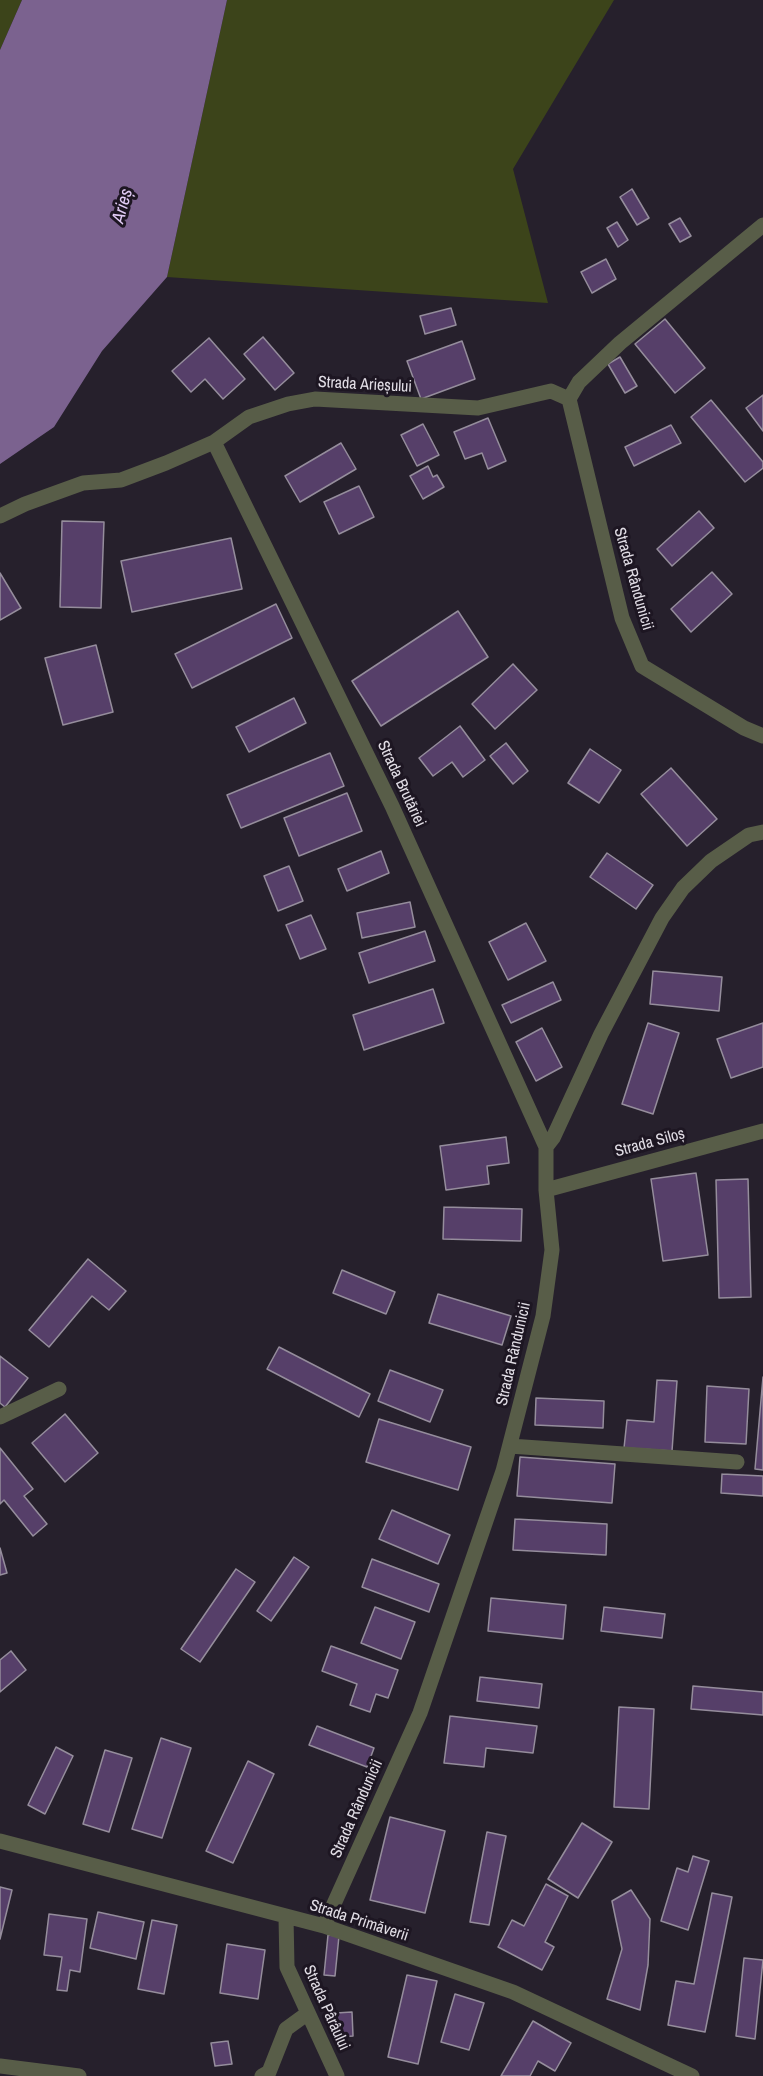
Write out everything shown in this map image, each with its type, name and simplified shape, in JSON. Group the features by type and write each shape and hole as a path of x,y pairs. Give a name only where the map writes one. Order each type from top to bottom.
{"street":[{"path":"569,399 579,382 620,343 763,225"},
{"name":"Strada Arieșului","path":"0,516 83,483 121,480 166,463 214,442 249,417 288,404 315,399 478,408 551,392 569,399"},
{"name":"Strada Rândunicii","path":"569,399 622,618 642,666 744,728 763,736"},
{"name":"Strada Brutăriei","path":"214,442 392,806 546,1147"},
{"name":"Strada Rândunicii","path":"324,1926 420,1713 503,1471 543,1316 552,1250 546,1190 546,1147 553,1138 601,1034 662,918 683,888 711,861 748,836 763,832"},
{"name":"Strada Siloș","path":"546,1190 763,1131"},
{"path":"0,1417 59,1389"},
{"path":"510,1446 737,1462"},
{"name":"Strada Primăverii","path":"0,1841 324,1926 513,1992 692,2076"},
{"name":"Strada Pârâului","path":"286,1917 287,1967 337,2076"},
{"path":"262,2076 269,2072 286,2029 308,2013"},
{"path":"0,2066 78,2076"}],"green space":[{"path":"0,0 22,0 0,50"},
{"path":"227,0 614,0 513,169 548,303 167,277"}],"water":[{"name":"Arieș","path":"22,0 227,0 167,277 102,351 54,427 0,464 0,50"}],"building":[{"path":"632,189 649,218 637,225 620,197"},
{"path":"680,218 691,236 680,242 669,224"},
{"path":"617,222 628,240 618,247 607,228"},
{"path":"606,259 616,279 592,293 581,272"},
{"path":"451,308 456,325 425,334 420,316"},
{"path":"665,319 705,368 675,393 635,344"},
{"path":"263,337 294,373 275,390 244,354"},
{"path":"209,338 245,379 223,399 205,379 191,392 172,371"},
{"path":"462,341 475,379 421,399 407,361"},
{"path":"620,357 637,386 625,393 608,364"},
{"path":"763,395 763,431 746,408"},
{"path":"711,400 763,462 763,468 745,482 691,417"},
{"path":"488,418 506,461 488,469 482,453 465,459 454,432"},
{"path":"423,424 439,455 417,466 401,435"},
{"path":"671,425 681,443 634,466 625,447"},
{"path":"341,443 356,469 300,502 285,476"},
{"path":"428,466 433,477 437,475 444,487 423,499 410,476"},
{"path":"359,486 374,517 339,534 324,502"},
{"path":"699,511 714,528 672,566 657,549"},
{"path":"62,521 104,522 101,608 60,607"},
{"path":"231,538 242,589 132,612 121,561"},
{"path":"712,572 732,594 691,632 671,609"},
{"path":"0,573 21,608 0,620"},
{"path":"276,604 292,638 192,688 175,654"},
{"path":"458,611 488,657 381,726 352,681"},
{"path":"96,645 113,712 63,725 45,658"},
{"path":"513,664 537,690 495,729 472,704"},
{"path":"294,698 306,723 249,752 236,727"},
{"path":"460,726 485,760 463,777 452,762 433,776 419,758"},
{"path":"506,743 528,771 513,784 490,756"},
{"path":"590,749 621,770 599,803 568,783"},
{"path":"330,753 344,786 241,828 227,795"},
{"path":"671,768 717,819 687,846 641,794"},
{"path":"347,793 362,831 299,856 284,818"},
{"path":"381,851 389,873 347,891 338,869"},
{"path":"607,853 653,885 636,909 590,877"},
{"path":"289,866 303,901 278,911 264,876"},
{"path":"410,902 415,927 362,938 357,913"},
{"path":"311,915 326,949 300,959 286,925"},
{"path":"526,923 546,961 508,980 489,942"},
{"path":"425,931 435,961 369,983 359,953"},
{"path":"653,971 722,977 719,1011 650,1004"},
{"path":"553,982 561,1000 511,1023 502,1005"},
{"path":"433,989 444,1023 364,1050 353,1015"},
{"path":"648,1023 679,1033 653,1114 622,1104"},
{"path":"763,1023 763,1067 731,1078 717,1039"},
{"path":"542,1028 562,1067 536,1081 516,1042"},
{"path":"506,1137 509,1163 487,1166 489,1184 446,1190 440,1146"},
{"path":"696,1173 708,1255 663,1261 651,1179"},
{"path":"748,1179 751,1297 719,1298 716,1180"},
{"path":"444,1207 522,1209 521,1241 443,1239"},
{"path":"88,1259 126,1291 109,1310 92,1296 49,1347 29,1330"},
{"path":"342,1270 395,1292 386,1314 333,1293"},
{"path":"438,1294 511,1316 502,1345 429,1323"},
{"path":"279,1347 370,1394 359,1417 267,1369"},
{"path":"0,1356 28,1378 5,1407 0,1403"},
{"path":"390,1370 443,1390 430,1422 378,1401"},
{"path":"763,1377 763,1470 755,1469"},
{"path":"657,1380 677,1381 672,1451 624,1448 627,1420 654,1422"},
{"path":"707,1386 749,1389 746,1444 705,1442"},
{"path":"536,1398 604,1401 603,1428 535,1425"},
{"path":"65,1414 98,1453 65,1482 32,1443"},
{"path":"379,1419 471,1447 458,1490 366,1462"},
{"path":"0,1448 33,1489 24,1496 47,1524 33,1536 4,1500 0,1504"},
{"path":"520,1457 615,1464 612,1503 517,1496"},
{"path":"722,1474 763,1476 763,1496 721,1493"},
{"path":"392,1510 450,1535 438,1564 379,1539"},
{"path":"515,1519 607,1524 606,1555 513,1550"},
{"path":"0,1548 7,1573 0,1575"},
{"path":"294,1557 309,1567 271,1621 257,1611"},
{"path":"372,1559 439,1584 429,1612 362,1587"},
{"path":"236,1569 255,1582 200,1662 181,1649"},
{"path":"491,1598 566,1605 563,1639 488,1631"},
{"path":"375,1607 415,1622 401,1659 361,1643"},
{"path":"604,1607 665,1614 662,1638 601,1631"},
{"path":"331,1646 398,1670 388,1698 376,1694 370,1712 350,1705 357,1684 322,1671"},
{"path":"11,1651 26,1670 0,1692 0,1660"},
{"path":"480,1677 542,1684 539,1708 477,1701"},
{"path":"693,1686 763,1692 763,1715 691,1709"},
{"path":"619,1707 654,1709 649,1809 614,1807"},
{"path":"450,1716 537,1726 533,1753 486,1748 484,1767 444,1763"},
{"path":"317,1726 374,1748 367,1767 309,1745"},
{"path":"161,1738 191,1748 162,1838 132,1829"},
{"path":"56,1747 73,1756 45,1814 28,1805"},
{"path":"105,1750 132,1758 109,1832 83,1824"},
{"path":"248,1761 274,1774 233,1863 206,1851"},
{"path":"390,1817 445,1831 425,1913 370,1900"},
{"path":"582,1823 612,1842 578,1898 548,1879"},
{"path":"487,1832 506,1836 489,1925 470,1922"},
{"path":"693,1856 709,1861 688,1930 661,1921 677,1868 688,1872"},
{"path":"546,1884 568,1896 545,1942 554,1947 542,1970 498,1947 512,1920 524,1926"},
{"path":"0,1887 12,1890 0,1939"},
{"path":"631,1890 650,1919 648,1965 640,2010 607,1999 622,1949 612,1901"},
{"path":"712,1893 732,1897 705,2032 668,2025 676,1981 694,1984"},
{"path":"98,1912 144,1922 136,1959 90,1948"},
{"path":"49,1914 87,1919 80,1972 70,1970 67,1991 57,1990 62,1957 44,1955"},
{"path":"152,1920 177,1925 164,1994 138,1989"},
{"path":"328,1935 339,1936 335,1976 324,1975"},
{"path":"227,1944 265,1950 258,1999 220,1993"},
{"path":"744,1958 763,1960 755,2039 736,2036"},
{"path":"407,1975 437,1981 418,2064 388,2057"},
{"path":"455,1994 484,2003 469,2050 441,2042"},
{"path":"352,2012 353,2036 337,2037 336,2013"},
{"path":"533,2021 571,2043 555,2071 538,2061 530,2076 501,2076"},
{"path":"228,2041 232,2064 215,2066 211,2043"}]}
